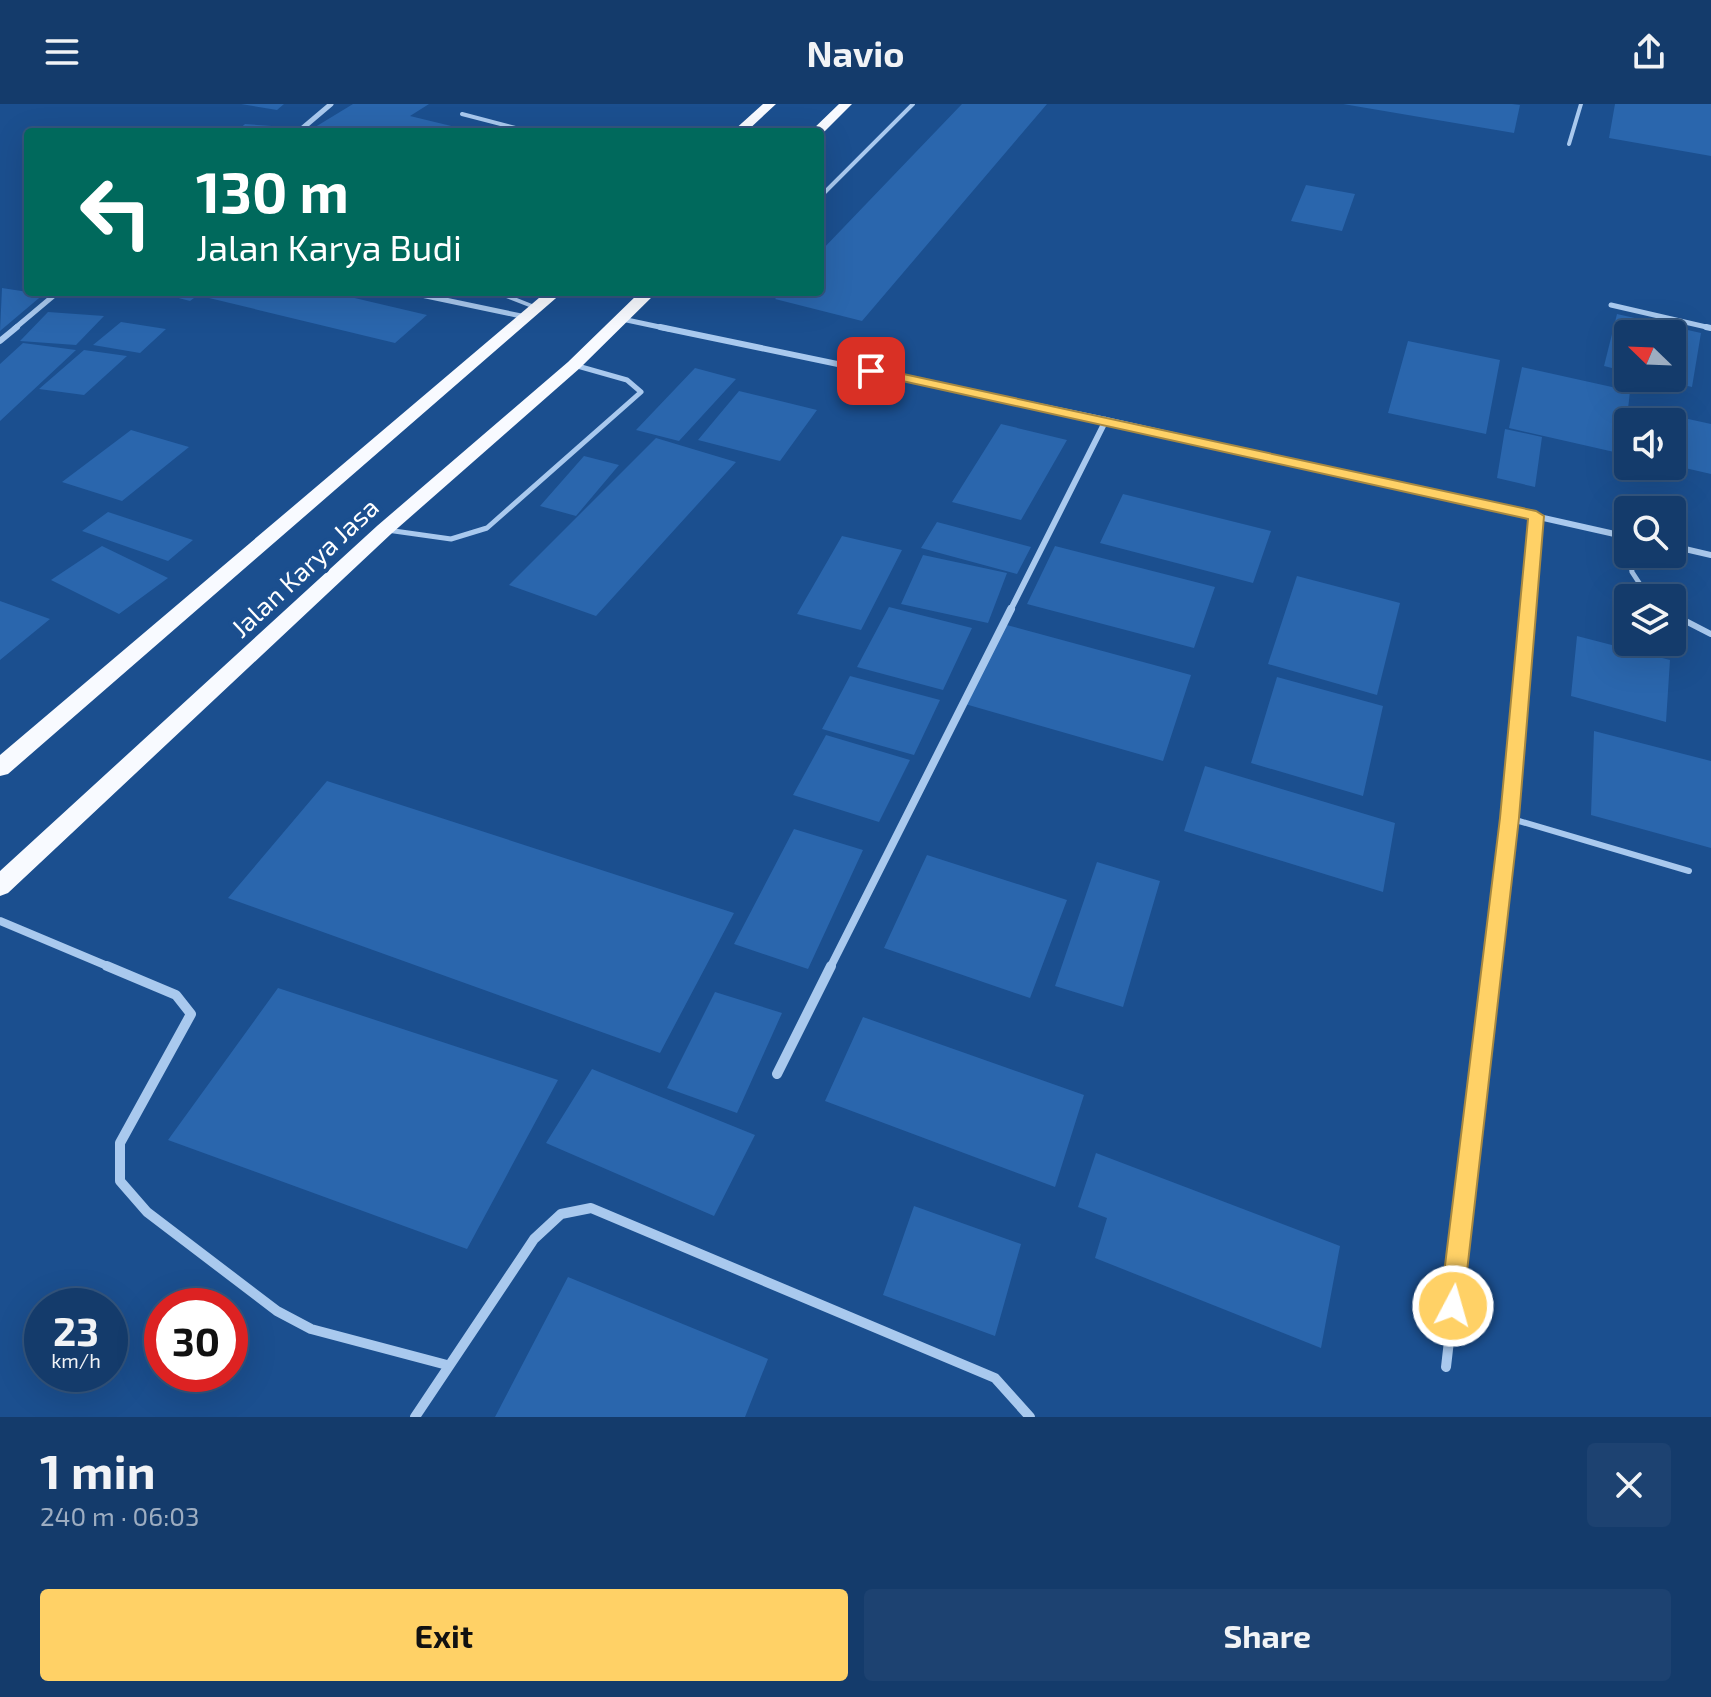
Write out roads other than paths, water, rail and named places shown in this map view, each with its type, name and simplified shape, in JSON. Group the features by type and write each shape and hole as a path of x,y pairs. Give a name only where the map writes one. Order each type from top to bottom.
{"highway":[{"path":"743,128 770,104"},
{"path":"820,128 846,104"},
{"name":"Jalan Karya Jasa","path":"0,768 550,296"},
{"name":"Jalan Karya Jasa","path":"0,886 384,530 574,365 645,296"}],"street":[{"path":"303,128 331,104"},
{"path":"0,341 53,296"},
{"path":"432,296 531,312"},
{"path":"1611,305 1711,328"},
{"path":"622,319 1106,420 1614,536"},
{"path":"777,1074 1106,420"},
{"path":"1446,1367 1509,818 1536,516"},
{"path":"1686,549 1711,555"},
{"path":"0,921 176,995 191,1014 120,1143 120,1181 147,1212 277,1311 311,1329 447,1365"},
{"path":"415,1417 534,1239 561,1214 591,1208 995,1378 1030,1417"}],"lane":[{"path":"824,193 913,104"},
{"path":"1569,144 1579,104"},
{"path":"462,114 516,128"},
{"path":"503,296 531,312"},
{"path":"384,530 446,541 469,539 624,410 641,392 627,380 574,365"},
{"path":"1686,621 1711,634"},
{"path":"1509,818 1689,871"}]}
